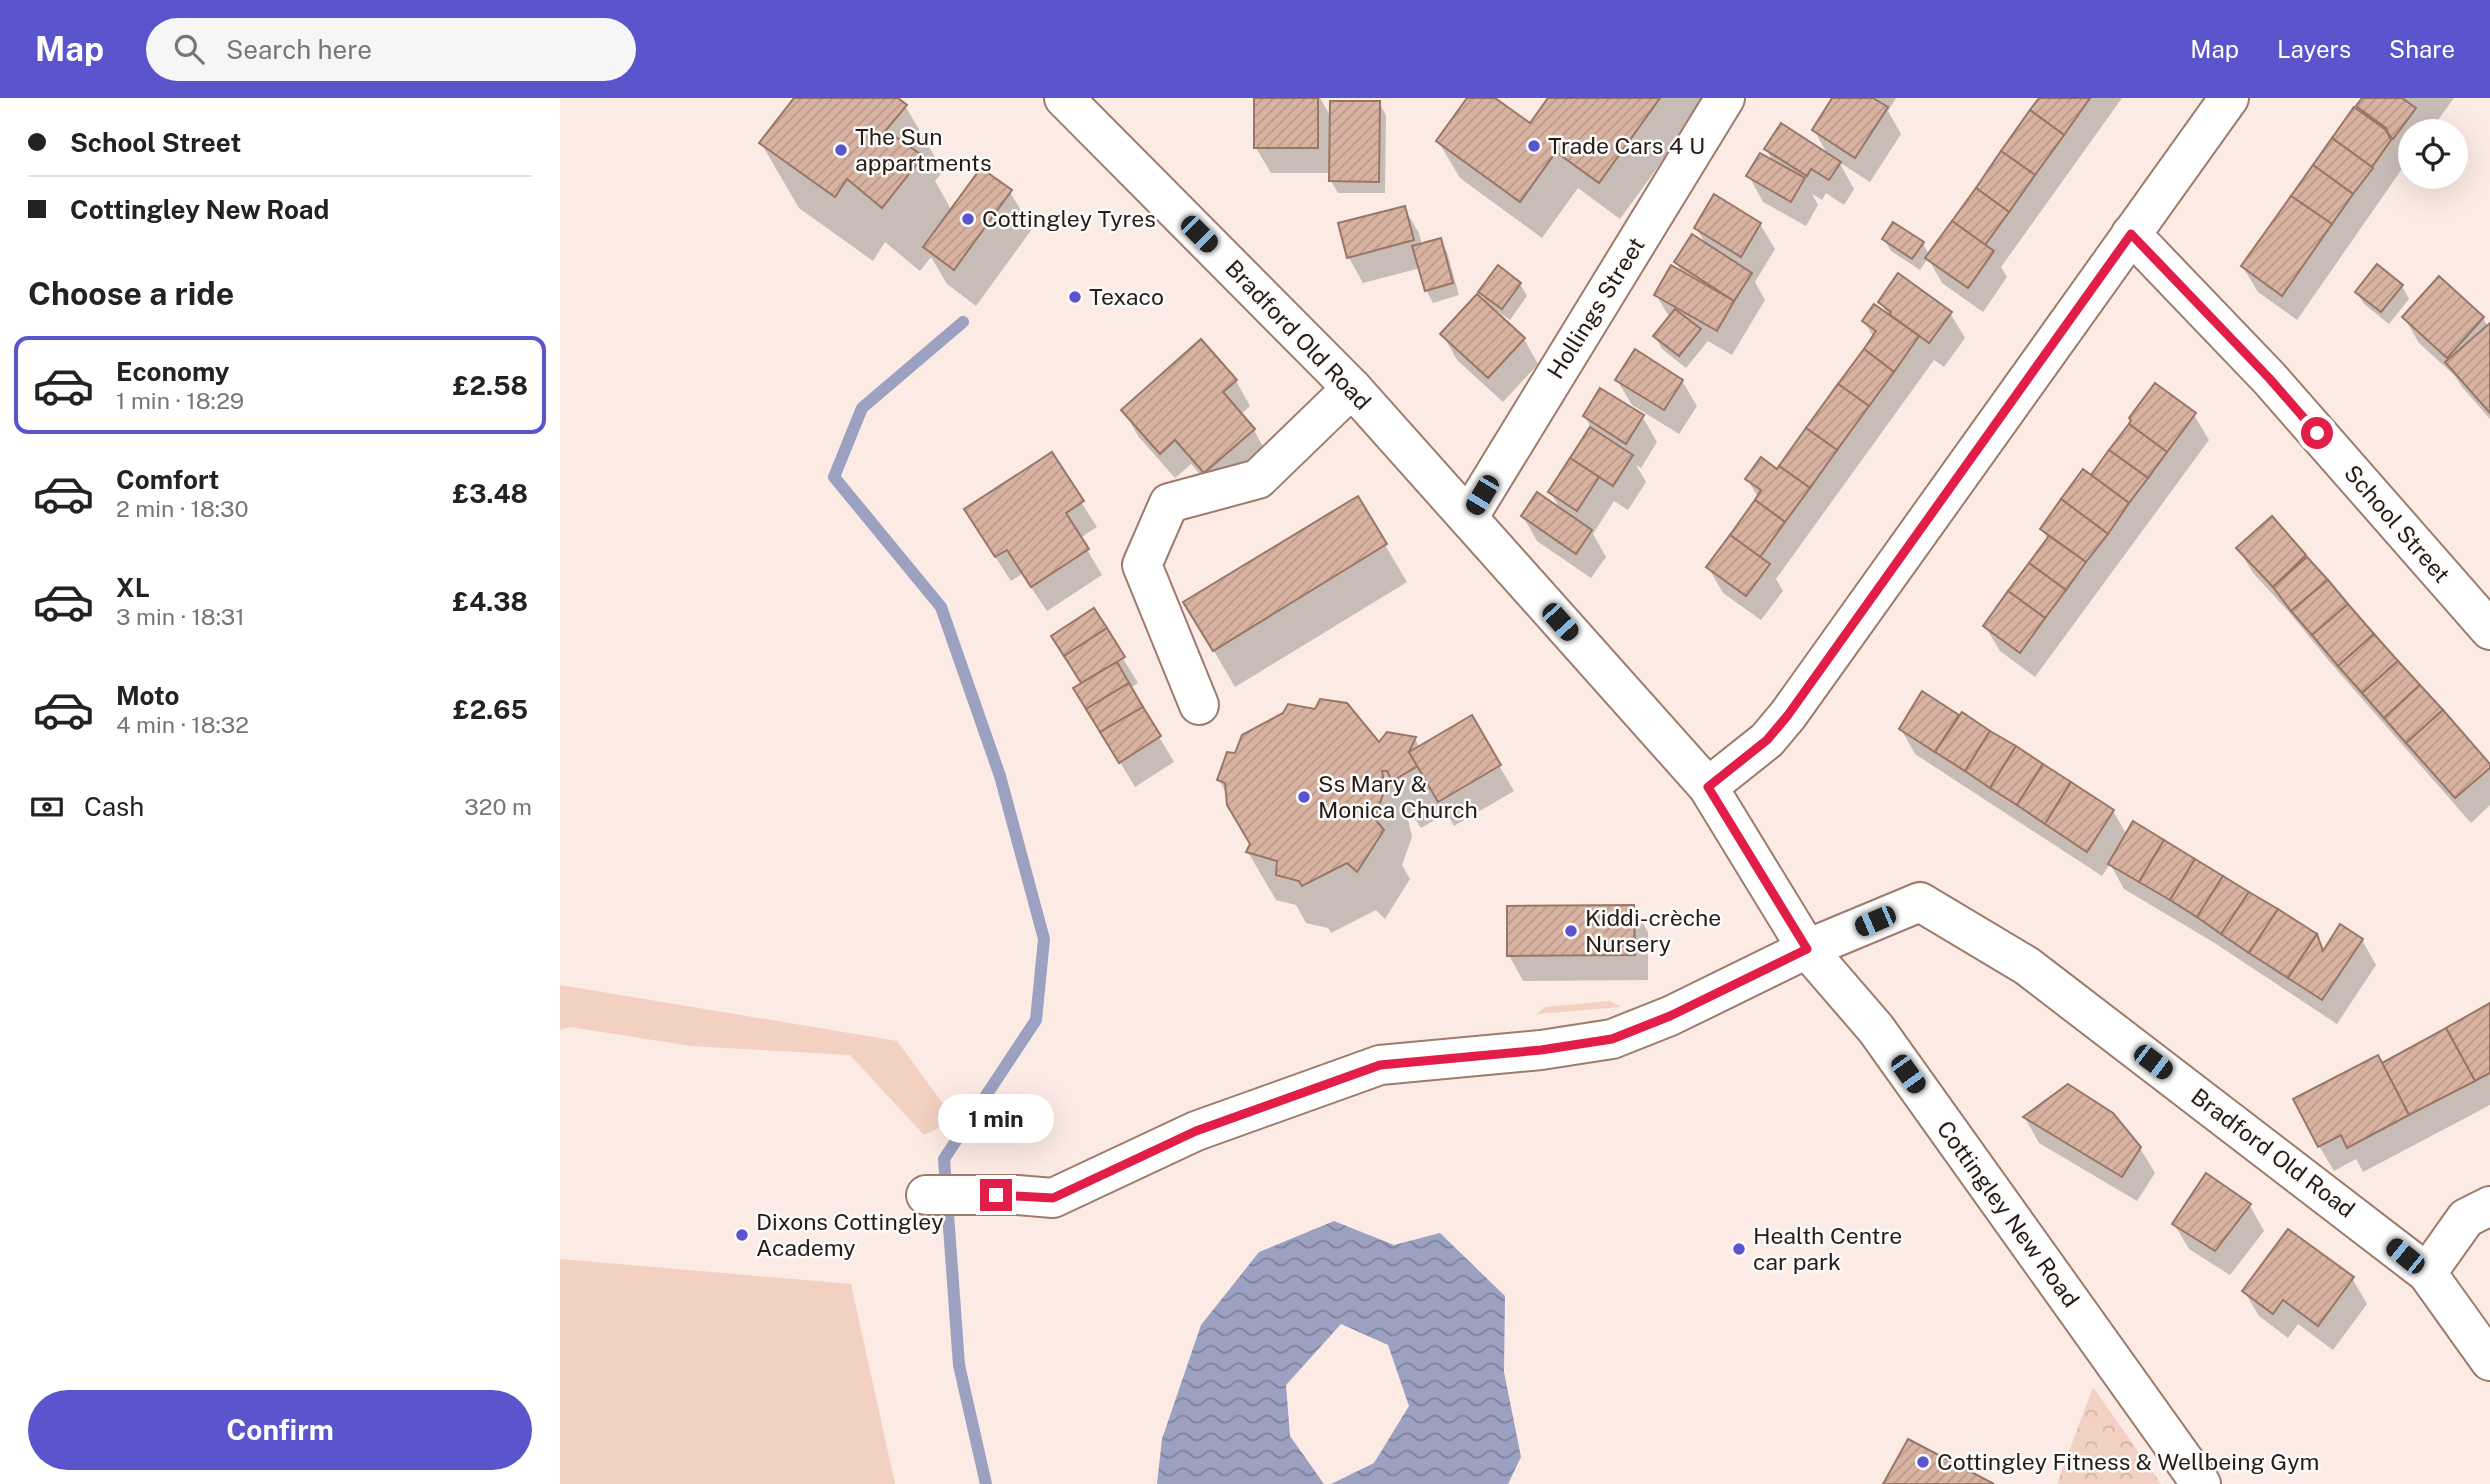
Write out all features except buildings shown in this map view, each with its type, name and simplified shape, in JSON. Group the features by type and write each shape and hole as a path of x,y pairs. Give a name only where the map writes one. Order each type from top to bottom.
{"street":[{"name":"Bradford Old Road","path":"1064,98 1352,388 1468,518"},
{"name":"Hollings Street","path":"1468,518 1725,98"},
{"path":"1708,787 1767,740 1788,715 2228,98"},
{"name":"School Street","path":"2131,234 2269,378 2490,630"},
{"path":"1199,705 1142,565 1169,503 1258,479 1352,388"},
{"name":"Cottingley New Road","path":"1468,518 1708,787 1807,949 1876,1029 2200,1484"},
{"name":"Bradford Old Road","path":"1807,949 1920,902 2027,966 2427,1273 2490,1362"},
{"path":"926,1195 1053,1198 1196,1131 1380,1065 1541,1050 1612,1039 1670,1016 1807,949"},
{"path":"2427,1273 2466,1218 2490,1206"}],"green space":[{"path":"560,985 897,1041 955,1120 924,1135 850,1055 691,1046 570,1027 560,1030"},
{"path":"1609,1001 1621,1007 1537,1014 1545,1007"},
{"path":"560,1259 851,1284 895,1484 560,1484"},
{"path":"2093,1387 2161,1484 2057,1484"}],"water":[{"path":"1334,1221 1394,1245 1440,1233 1505,1296 1504,1372 1521,1457 1508,1484 1331,1484 1374,1463 1409,1406 1388,1345 1341,1324 1286,1385 1290,1436 1324,1484 1157,1484 1162,1439 1201,1325 1259,1252"}],"waterway":[{"path":"963,322 862,408 834,477 941,607 1000,776 1044,939 1036,1020 944,1159 959,1365 986,1484"}],"place":[{"name":"Trade Cars 4 U","path":"1534,146"},
{"name":"The Sun appartments","path":"841,150"},
{"name":"Cottingley Tyres","path":"968,219"},
{"name":"Texaco","path":"1075,297"},
{"name":"Ss Mary & Monica Church","path":"1304,797"},
{"name":"Kiddi-crèche Nursery","path":"1571,931"},
{"name":"Dixons Cottingley Academy","path":"742,1235"},
{"name":"Health Centre car park","path":"1739,1249"},
{"name":"Cottingley Fitness & Wellbeing Gym","path":"1923,1462"}],"route":[{"path":"996,1195 1053,1198 1196,1131 1380,1065 1541,1050 1612,1039 1670,1016 1807,949 1708,787 1745,760 1788,715 2131,234 2269,378 2317,433"}]}
